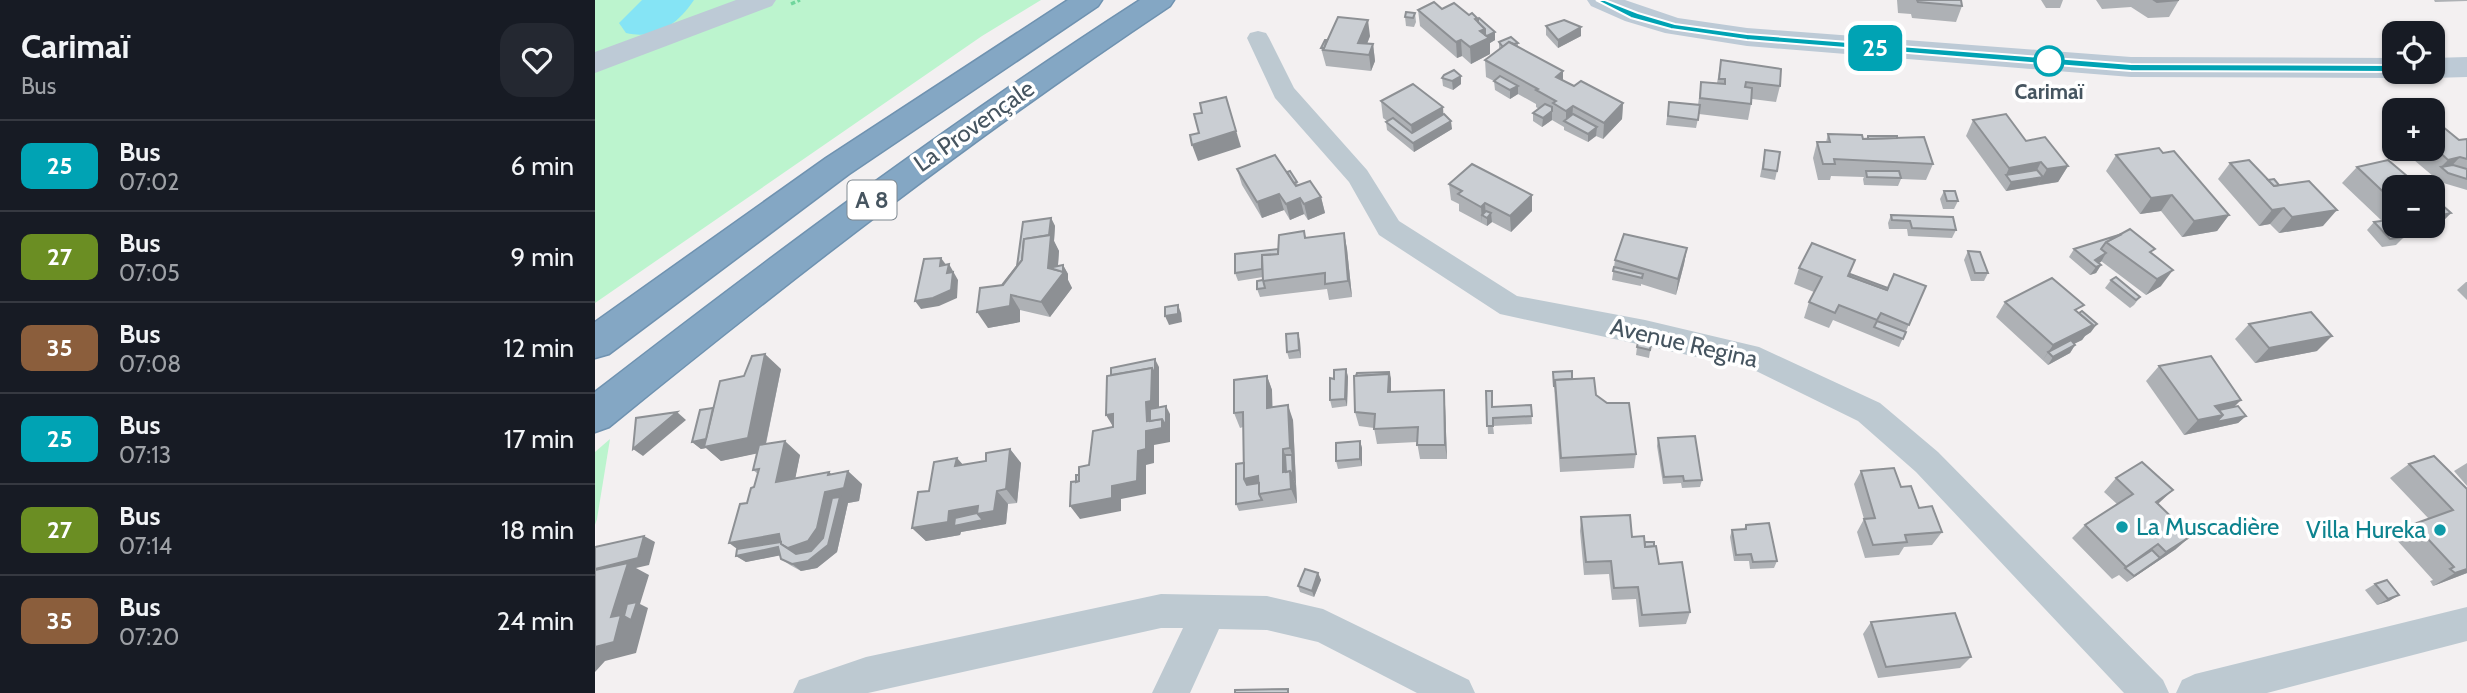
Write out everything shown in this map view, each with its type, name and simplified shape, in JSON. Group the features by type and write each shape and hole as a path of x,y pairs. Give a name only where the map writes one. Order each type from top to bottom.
{"highway":[{"name":"La Provençale","path":"595,342 872,141 1088,0"},
{"name":"La Provençale","path":"595,415 782,266 939,150 1160,0"}],"street":[{"path":"595,63 762,0"},
{"path":"1603,0 1648,19 1709,32 1974,56 2131,67 2382,68"},
{"name":"Avenue Regina","path":"1258,38 1284,92 1358,176 1389,228 1510,306 1645,332 1759,359 1869,412 1927,462 2150,693"},
{"path":"2445,68 2467,67"},
{"path":"812,693 866,675 1161,611 1266,613 1323,626 1456,693"},
{"path":"1171,693 1209,612"},
{"path":"2195,693 2467,624"}],"green space":[{"path":"595,0 1041,0 982,36 595,303"},
{"path":"610,439 597,519 595,525 595,452"}],"building":[{"path":"1917,0 1961,0 1962,6 1918,2"},
{"path":"1434,2 1442,9 1454,3 1469,15 1472,13 1485,29 1480,31 1489,38 1470,47 1461,40 1456,42 1418,10"},
{"path":"1406,12 1415,13 1413,18 1405,17"},
{"path":"1338,17 1368,20 1358,43 1373,44 1369,55 1323,50"},
{"path":"1479,18 1495,32 1485,35 1485,29 1478,22"},
{"path":"1564,20 1581,27 1558,40 1546,26"},
{"path":"1511,37 1518,43 1509,42 1503,47 1499,42"},
{"path":"1509,42 1563,71 1556,77 1574,86 1581,81 1623,103 1604,123 1573,106 1566,111 1553,103 1556,101 1536,90 1538,89 1485,60"},
{"path":"1721,60 1781,69 1780,86 1746,82 1745,87 1752,88 1751,104 1700,98 1701,82 1725,84 1725,79 1719,79"},
{"path":"1454,70 1461,76 1452,81 1442,78 1444,75"},
{"path":"1500,76 1518,86 1510,90 1494,81"},
{"path":"1413,84 1443,107 1411,125 1381,101"},
{"path":"1226,97 1236,131 1192,145 1190,135 1199,133 1194,114 1202,113 1200,103"},
{"path":"1669,102 1700,105 1698,120 1668,116"},
{"path":"1545,104 1552,107 1552,111 1543,118 1533,113"},
{"path":"1444,114 1451,121 1413,143 1386,122 1393,118 1412,133"},
{"path":"1573,114 1597,127 1588,134 1564,121"},
{"path":"2006,114 2026,141 2045,137 2068,166 2047,169 2041,162 2009,168 1973,120"},
{"path":"2445,129 2459,140 2467,139 2467,159 2460,157 2448,160 2445,157"},
{"path":"1828,134 1862,135 1863,139 1924,137 1933,164 1834,159 1835,164 1823,164 1817,142 1830,142"},
{"path":"1868,136 1897,136 1897,138 1868,139"},
{"path":"2159,148 2163,153 2174,151 2229,215 2194,221 2172,195 2151,198 2116,155"},
{"path":"1765,150 1780,152 1777,171 1763,169"},
{"path":"1275,155 1296,186 1310,181 1321,197 1304,204 1300,198 1286,204 1279,194 1257,202 1237,169"},
{"path":"2249,160 2274,186 2309,181 2337,210 2292,217 2284,208 2272,210 2230,163"},
{"path":"2389,161 2406,175 2382,175 2382,191 2357,167"},
{"path":"1472,164 1532,195 1510,216 1485,203 1481,207 1458,194 1462,191 1449,184"},
{"path":"2453,165 2467,169 2467,179 2448,173 2441,167"},
{"path":"2037,170 2043,177 2011,182 2006,175"},
{"path":"1290,171 1297,182 1294,183 1287,172"},
{"path":"1866,171 1899,171 1901,178 1867,177"},
{"path":"2274,179 2279,185 2274,186 2268,180"},
{"path":"1944,191 1955,191 1958,201 1947,201"},
{"path":"1486,211 1491,213 1487,218 1482,215"},
{"path":"1891,215 1953,217 1956,230 1912,228 1910,221 1892,220"},
{"path":"1051,218 1049,235 1024,239 1022,260 1002,285 1017,266 1023,222"},
{"path":"2382,221 2382,230 2374,222"},
{"path":"2130,229 2155,249 2150,252 2173,270 2157,279 2106,242"},
{"path":"1304,231 1305,238 1344,233 1348,281 1325,284 1325,273 1263,281 1262,255 1278,254 1279,235"},
{"path":"1624,234 1687,248 1678,279 1615,260"},
{"path":"2122,234 2106,242 2101,249 2106,253 2095,260 2101,265 2096,267 2074,249"},
{"path":"1051,235 1048,268 1064,272 1041,302 1011,295 1010,306 977,312 980,288 1003,285 1022,260 1024,239"},
{"path":"1812,243 1855,260 1848,276 1887,290 1894,274 1926,286 1909,325 1881,313 1877,320 1839,305 1835,313 1809,302 1822,277 1799,268"},
{"path":"1278,249 1278,254 1262,255 1262,269 1235,273 1235,254"},
{"path":"1968,251 1980,252 1988,273 1975,273"},
{"path":"941,258 940,266 949,264 947,273 953,272 951,290 933,298 915,301 924,259"},
{"path":"1063,265 1063,272 1053,269 1053,267"},
{"path":"1614,267 1643,274 1642,278 1613,271"},
{"path":"1850,274 1888,288 1887,290 1849,276"},
{"path":"2116,277 2140,297 2136,300 2111,280"},
{"path":"2052,278 2084,305 2075,310 2093,325 2053,345 2005,302"},
{"path":"1263,280 1265,288 1257,289 1257,281"},
{"path":"1178,305 1178,314 1165,316 1165,307"},
{"path":"2082,311 2097,324 2091,328 2093,325 2079,313"},
{"path":"2311,312 2332,336 2269,348 2249,324"},
{"path":"1877,321 1906,332 1903,339 1874,327"},
{"path":"1298,333 1299,350 1287,352 1286,334"},
{"path":"2071,340 2075,345 2053,357 2048,352"},
{"path":"1638,342 1651,345 1650,350 1637,347"},
{"path":"765,354 748,438 704,447 720,381 744,376 752,356"},
{"path":"2211,356 2241,400 2215,406 2223,415 2198,420 2159,366"},
{"path":"1155,359 1155,375 1152,368 1111,375 1111,368"},
{"path":"1152,368 1151,401 1146,402 1147,421 1162,419 1162,428 1146,431 1146,449 1138,451 1137,481 1112,486 1112,498 1070,506 1071,482 1079,481 1079,467 1089,465 1093,431 1113,427 1113,414 1106,415 1107,376"},
{"path":"1346,369 1345,399 1330,400 1330,378 1334,379 1334,370"},
{"path":"1572,371 1572,379 1555,380 1554,387 1553,372"},
{"path":"1389,372 1390,381 1389,374 1356,376 1357,373"},
{"path":"1389,374 1388,392 1444,390 1445,445 1417,445 1418,427 1374,429 1375,414 1355,412 1354,376"},
{"path":"1267,376 1267,408 1288,405 1290,448 1283,449 1283,472 1290,471 1291,489 1259,494 1258,476 1244,479 1243,412 1234,413 1234,380"},
{"path":"1594,378 1596,395 1607,403 1629,403 1636,454 1561,458 1555,380"},
{"path":"1486,391 1492,391 1492,407 1531,405 1532,416 1493,418 1493,426 1487,426"},
{"path":"1166,406 1166,426 1162,419 1150,421 1150,409"},
{"path":"2238,406 2246,416 2216,422 2223,415 2219,410"},
{"path":"713,408 706,439 692,442 700,410"},
{"path":"677,412 633,449 636,418"},
{"path":"1695,436 1702,480 1684,481 1683,476 1664,477 1658,438"},
{"path":"785,441 776,482 848,471 844,488 825,492 817,528 808,541 788,548 781,544 779,534 729,543 740,504 747,503 751,488 754,487 759,469 753,470 759,445"},
{"path":"1360,441 1360,459 1336,461 1336,443"},
{"path":"1010,449 1006,489 997,491 994,511 977,514 978,506 949,511 948,522 912,528 918,492 929,491 934,462 957,458 955,466 986,461 986,453"},
{"path":"1285,455 1292,455 1293,478 1290,471 1286,472"},
{"path":"2434,456 2467,489 2467,569 2455,573 2450,569 2454,567 2414,524 2453,510 2409,464"},
{"name":"La Muscadière","path":"2142,462 2173,490 2156,502 2191,536 2166,552 2158,544 2126,567 2085,525 2133,494 2116,478"},
{"path":"1244,463 1244,479 1247,485 1259,483 1262,500 1236,504 1236,464"},
{"path":"1894,468 1901,487 1911,486 1919,508 1932,506 1942,532 1905,535 1907,542 1873,545 1864,519 1875,518 1861,471"},
{"path":"840,497 828,545 808,561 792,564 781,559 778,547 736,556 737,549 781,542 796,554 811,551 823,538 832,498"},
{"path":"977,513 983,520 954,526 955,518"},
{"path":"1630,515 1632,537 1644,536 1645,547 1656,546 1659,564 1682,562 1690,612 1642,615 1638,587 1614,588 1611,561 1586,562 1581,517"},
{"path":"1769,523 1777,561 1753,562 1751,554 1736,555 1732,530 1746,529 1746,525"},
{"path":"644,536 638,558 595,569 595,547"},
{"path":"1645,542 1654,542 1654,546 1645,547"},
{"path":"2152,550 2160,558 2134,576 2125,568"},
{"path":"628,563 611,617 621,615 614,642 595,647 595,570"},
{"path":"1305,569 1318,573 1312,591 1298,586"},
{"path":"2387,580 2399,595 2388,599 2375,584"},
{"path":"637,602 631,620 624,616 627,604"},
{"path":"1955,613 1971,657 1886,667 1871,622"},
{"path":"1288,689 1288,693 1235,693 1235,690"}],"waterway":[{"path":"642,23 671,0"}],"bus line":[{"name":"25","path":"1601,0 1635,15 1675,27 1747,37 2131,67 2255,70 2382,68"}],"place":[{"name":"Carimaï","path":"2049,61"},
{"name":"La Muscadière","path":"2122,527"},
{"name":"Villa Hureka","path":"2440,530"}]}
